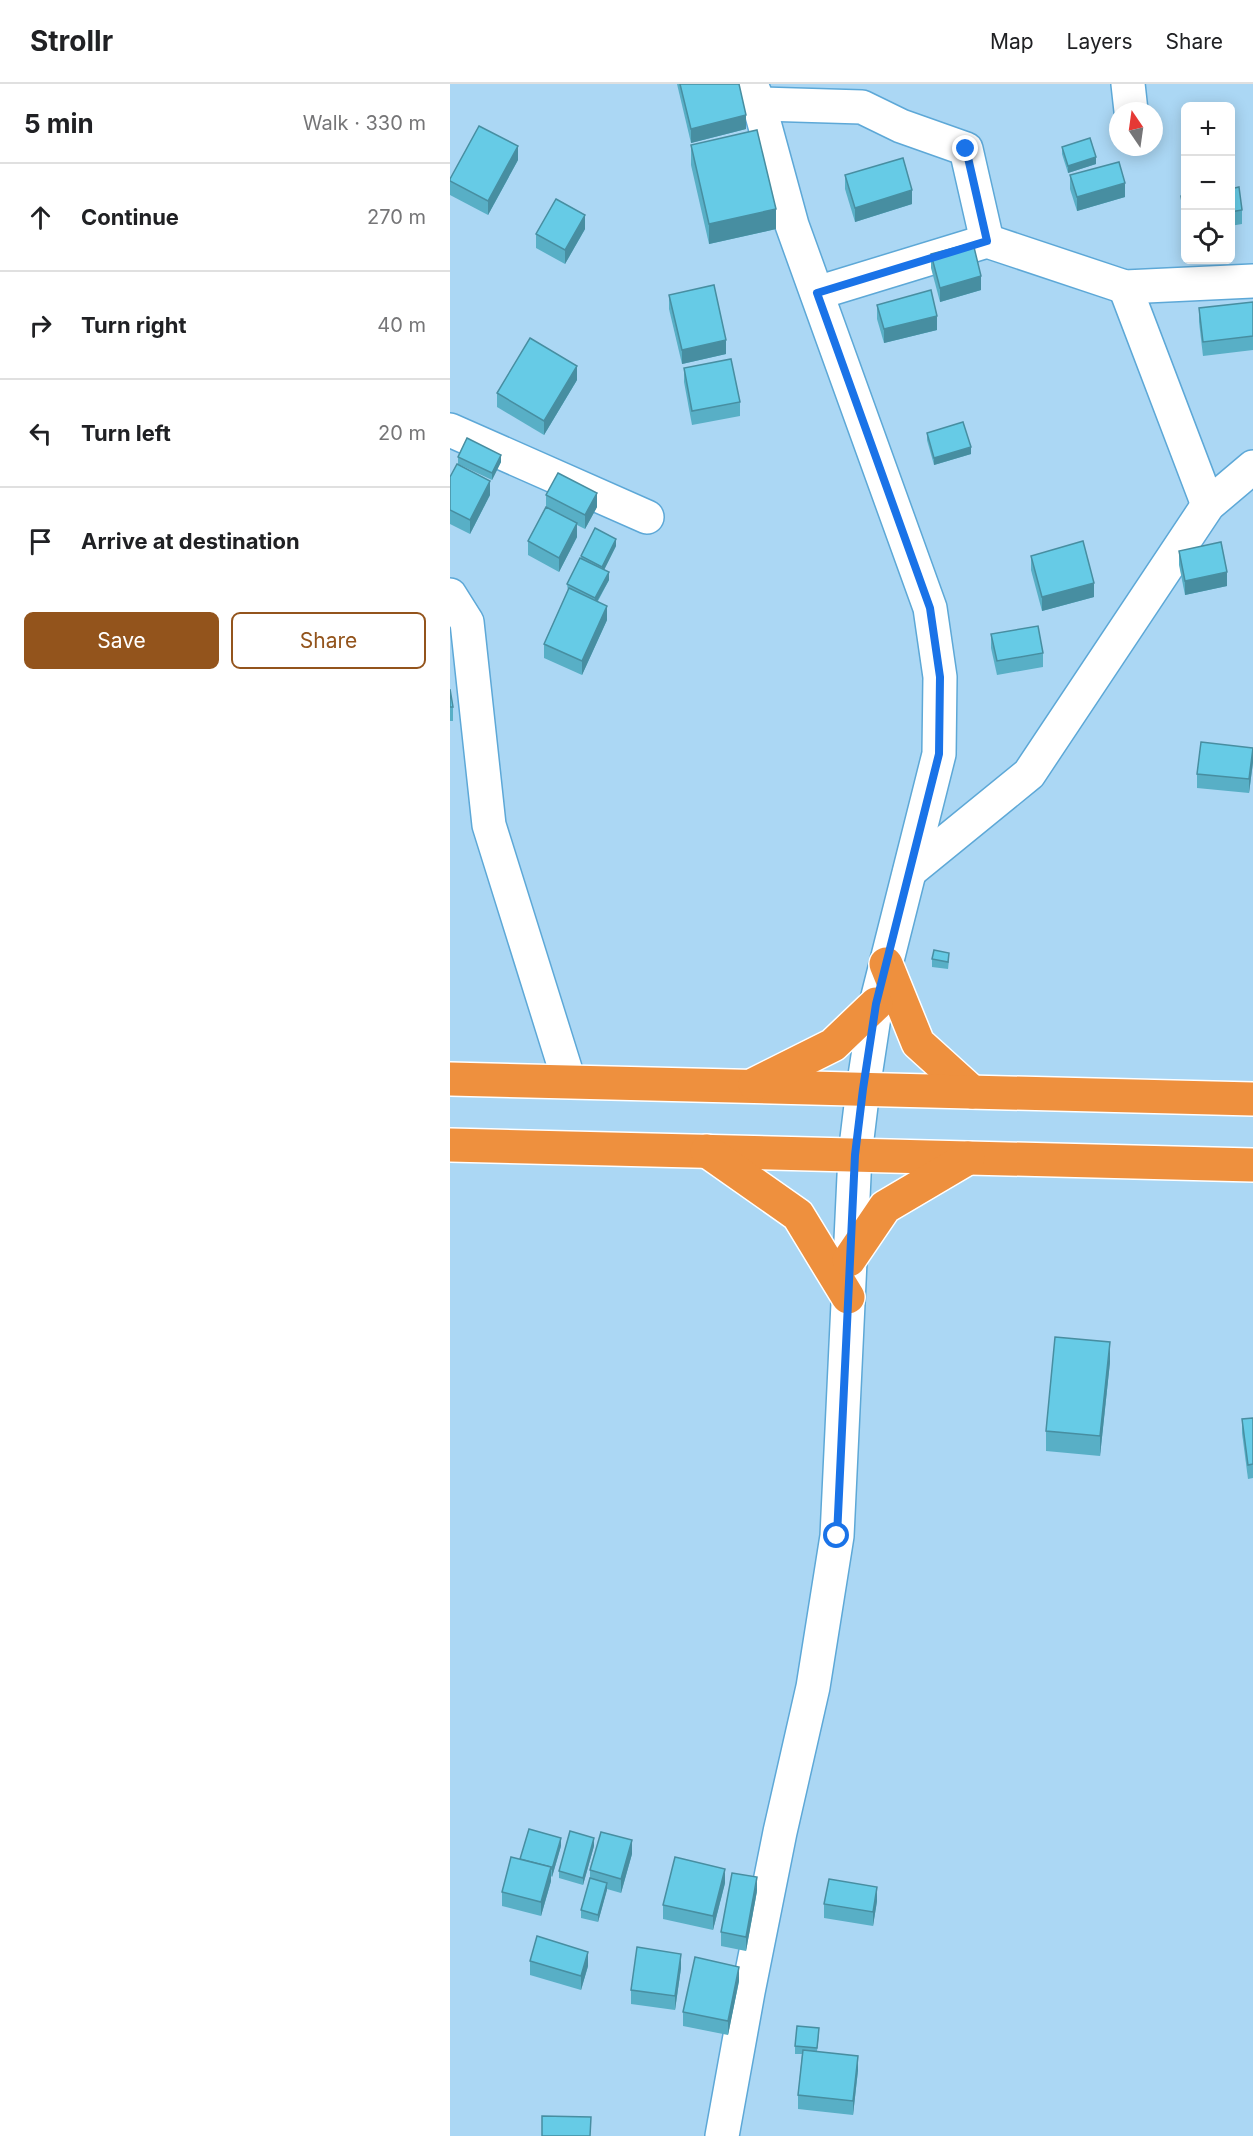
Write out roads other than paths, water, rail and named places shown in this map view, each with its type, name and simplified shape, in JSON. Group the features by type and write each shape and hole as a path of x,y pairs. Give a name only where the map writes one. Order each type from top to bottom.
{"highway":[{"path":"886,963 918,1043 972,1092"},
{"path":"751,1086 833,1045 876,1004"},
{"path":"450,1078 1253,1099"},
{"path":"450,1145 1253,1165"},
{"path":"707,1151 798,1215 848,1297"},
{"path":"849,1260 885,1207 968,1158"}],"street":[{"path":"1128,84 1130,102"},
{"path":"722,2136 748,1992 813,1687 835,1548 855,1155 876,1004 939,754 940,677 930,608 792,225 755,94 862,107 902,126 966,149 987,241"},
{"path":"817,293 987,241 1125,287 1253,281"},
{"path":"1125,287 1208,505"},
{"path":"450,430 647,517"},
{"path":"910,871 1029,774 1208,505 1253,466"},
{"path":"450,596 467,622 489,825 569,1082"}]}
